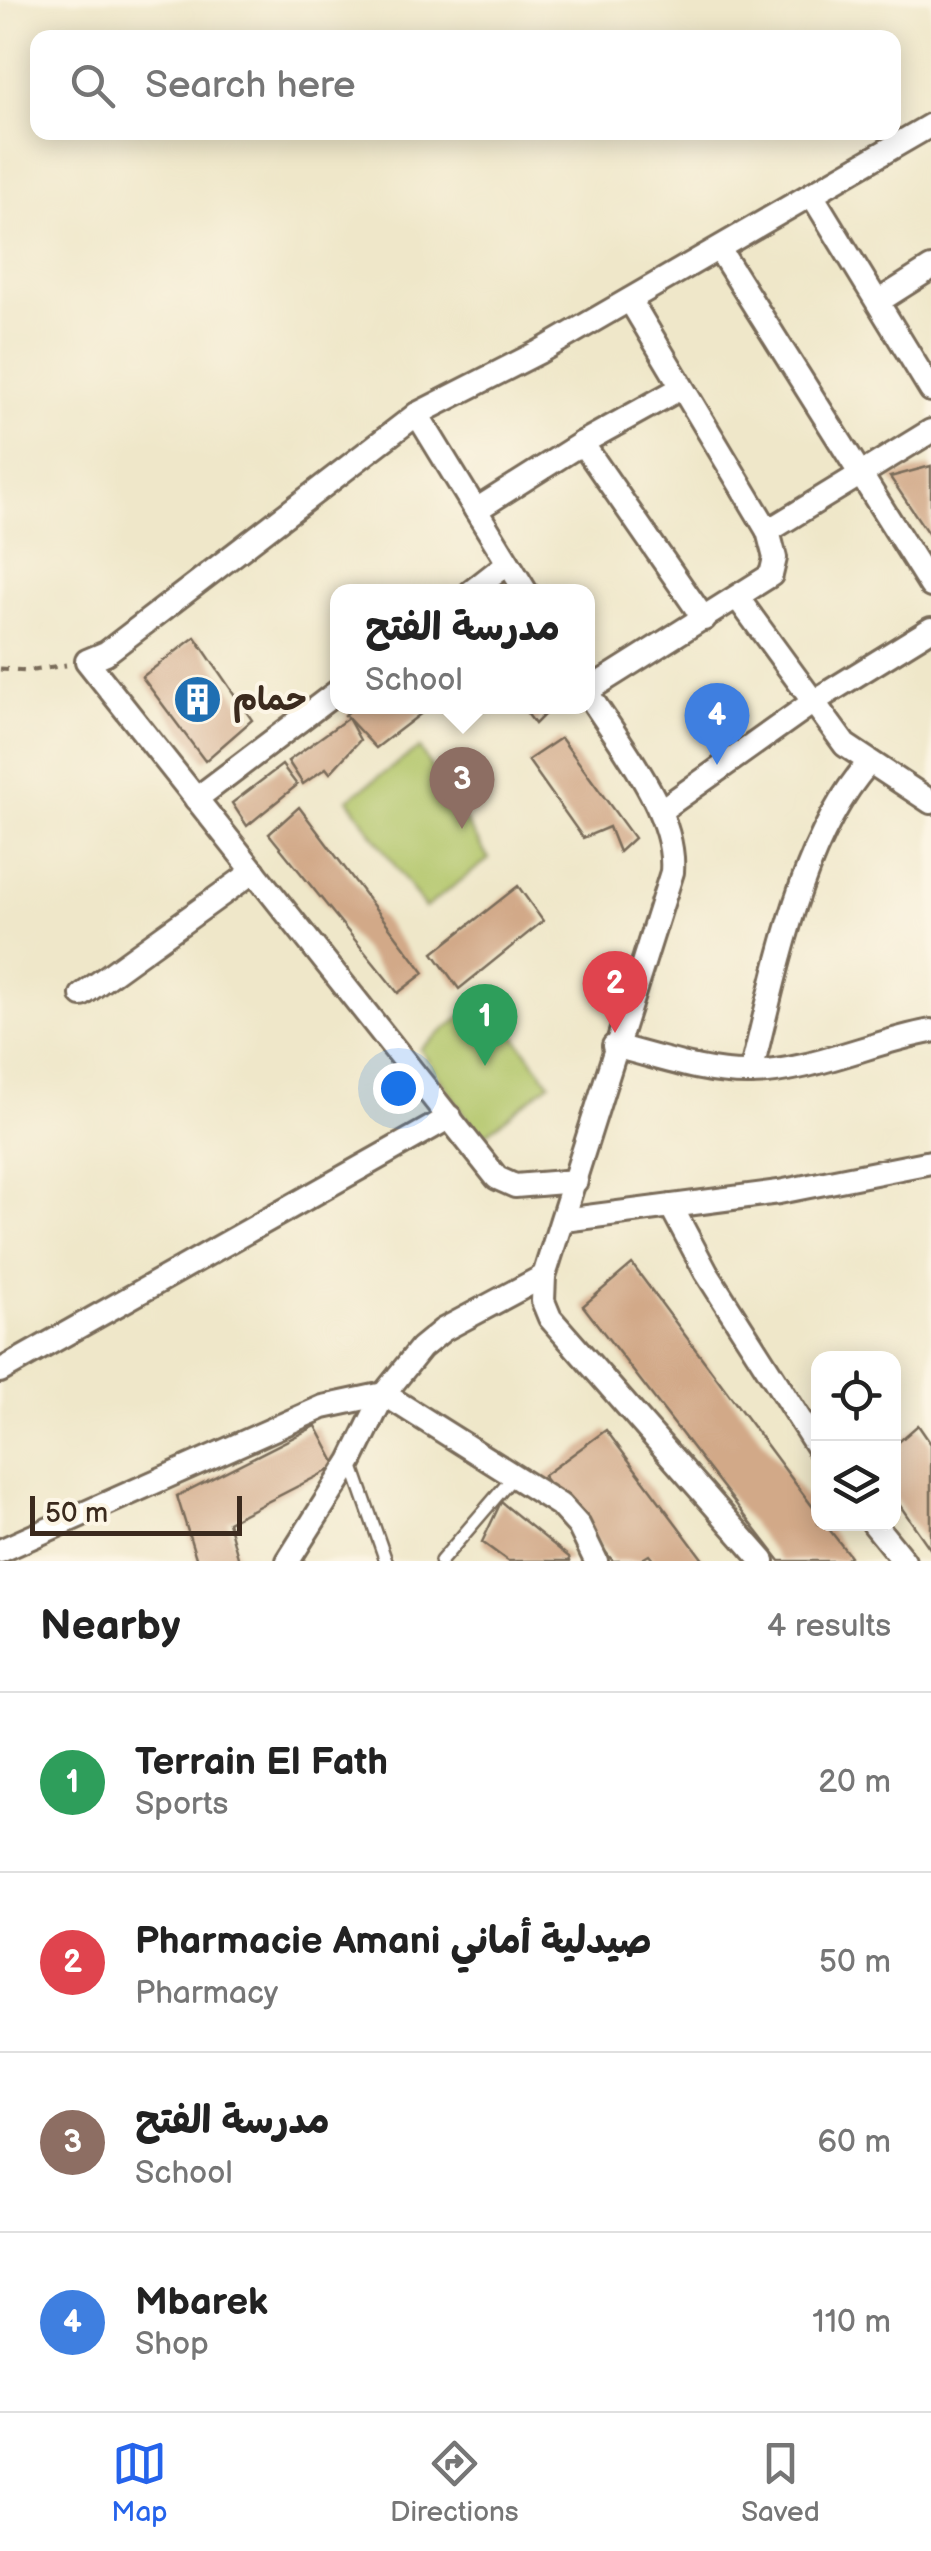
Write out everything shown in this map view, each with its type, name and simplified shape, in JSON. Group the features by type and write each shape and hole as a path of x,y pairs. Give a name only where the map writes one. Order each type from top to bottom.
{"street":[{"path":"576,1181 506,1185 88,661 106,653 416,414 630,300 931,125"},
{"path":"812,195 931,390"},
{"path":"718,249 931,586"},
{"path":"879,301 931,268"},
{"path":"595,686 737,597 774,570 776,558 768,531 630,300"},
{"path":"476,510 681,388"},
{"path":"416,414 521,584"},
{"path":"768,531 931,431"},
{"path":"582,444 704,618"},
{"path":"481,584 508,563"},
{"path":"737,597 846,745 868,764 931,802"},
{"path":"660,812 816,700 931,629"},
{"path":"196,799 330,697"},
{"path":"595,704 672,838 672,872 544,1276 544,1301 550,1318 728,1516 763,1561"},
{"path":"751,1073 774,983 825,828 842,794 868,764"},
{"path":"82,995 254,871"},
{"path":"614,1046 718,1071 751,1073 786,1070 931,1031"},
{"path":"0,1371 450,1118"},
{"path":"564,1220 779,1192 931,1162"},
{"path":"670,1206 706,1272 814,1441"},
{"path":"288,1561 351,1461 384,1394 433,1337 544,1276"},
{"path":"0,1552 323,1407 384,1394 560,1505 579,1526 596,1561"},
{"path":"880,1531 904,1561"}],"lane":[{"path":"351,1461 386,1561"},
{"path":"441,1561 514,1476"}],"path":[{"path":"0,670 28,671 88,661"}],"green space":[{"path":"419,748 489,859 425,908 348,799"},
{"path":"486,998 550,1083 481,1138 420,1049"}],"building":[{"path":"931,466 931,538 890,477"},
{"name":"حمام","path":"195,637 252,720 205,761 142,677"},
{"path":"346,714 421,714 376,748"},
{"path":"528,714 545,714 535,724"},
{"path":"348,718 360,740 330,773 326,768 303,784 288,761"},
{"path":"561,738 634,838 619,852 609,827 583,838 528,760"},
{"path":"282,765 297,785 247,826 232,803"},
{"path":"299,807 424,973 398,993 269,834"},
{"path":"518,886 543,921 459,989 433,953"},
{"path":"632,1264 811,1505 811,1531 830,1531 850,1556 844,1561 780,1561 583,1306"},
{"path":"918,1425 931,1444 931,1550 901,1507 901,1440"},
{"path":"316,1426 337,1466 228,1522 239,1561 197,1561 177,1496"},
{"path":"606,1430 704,1561 654,1561 649,1555 639,1561 613,1561 543,1476"},
{"path":"501,1502 570,1561 508,1561 482,1542"}],"place":[{"name":"حمام","path":"198,699"},
{"name":"Mbarek","path":"717,765"},
{"name":"مدرسة الفتح","path":"462,829"},
{"name":"Pharmacie Amani صيدلية أماني","path":"615,1033"},
{"name":"Terrain El Fath","path":"485,1066"}]}
